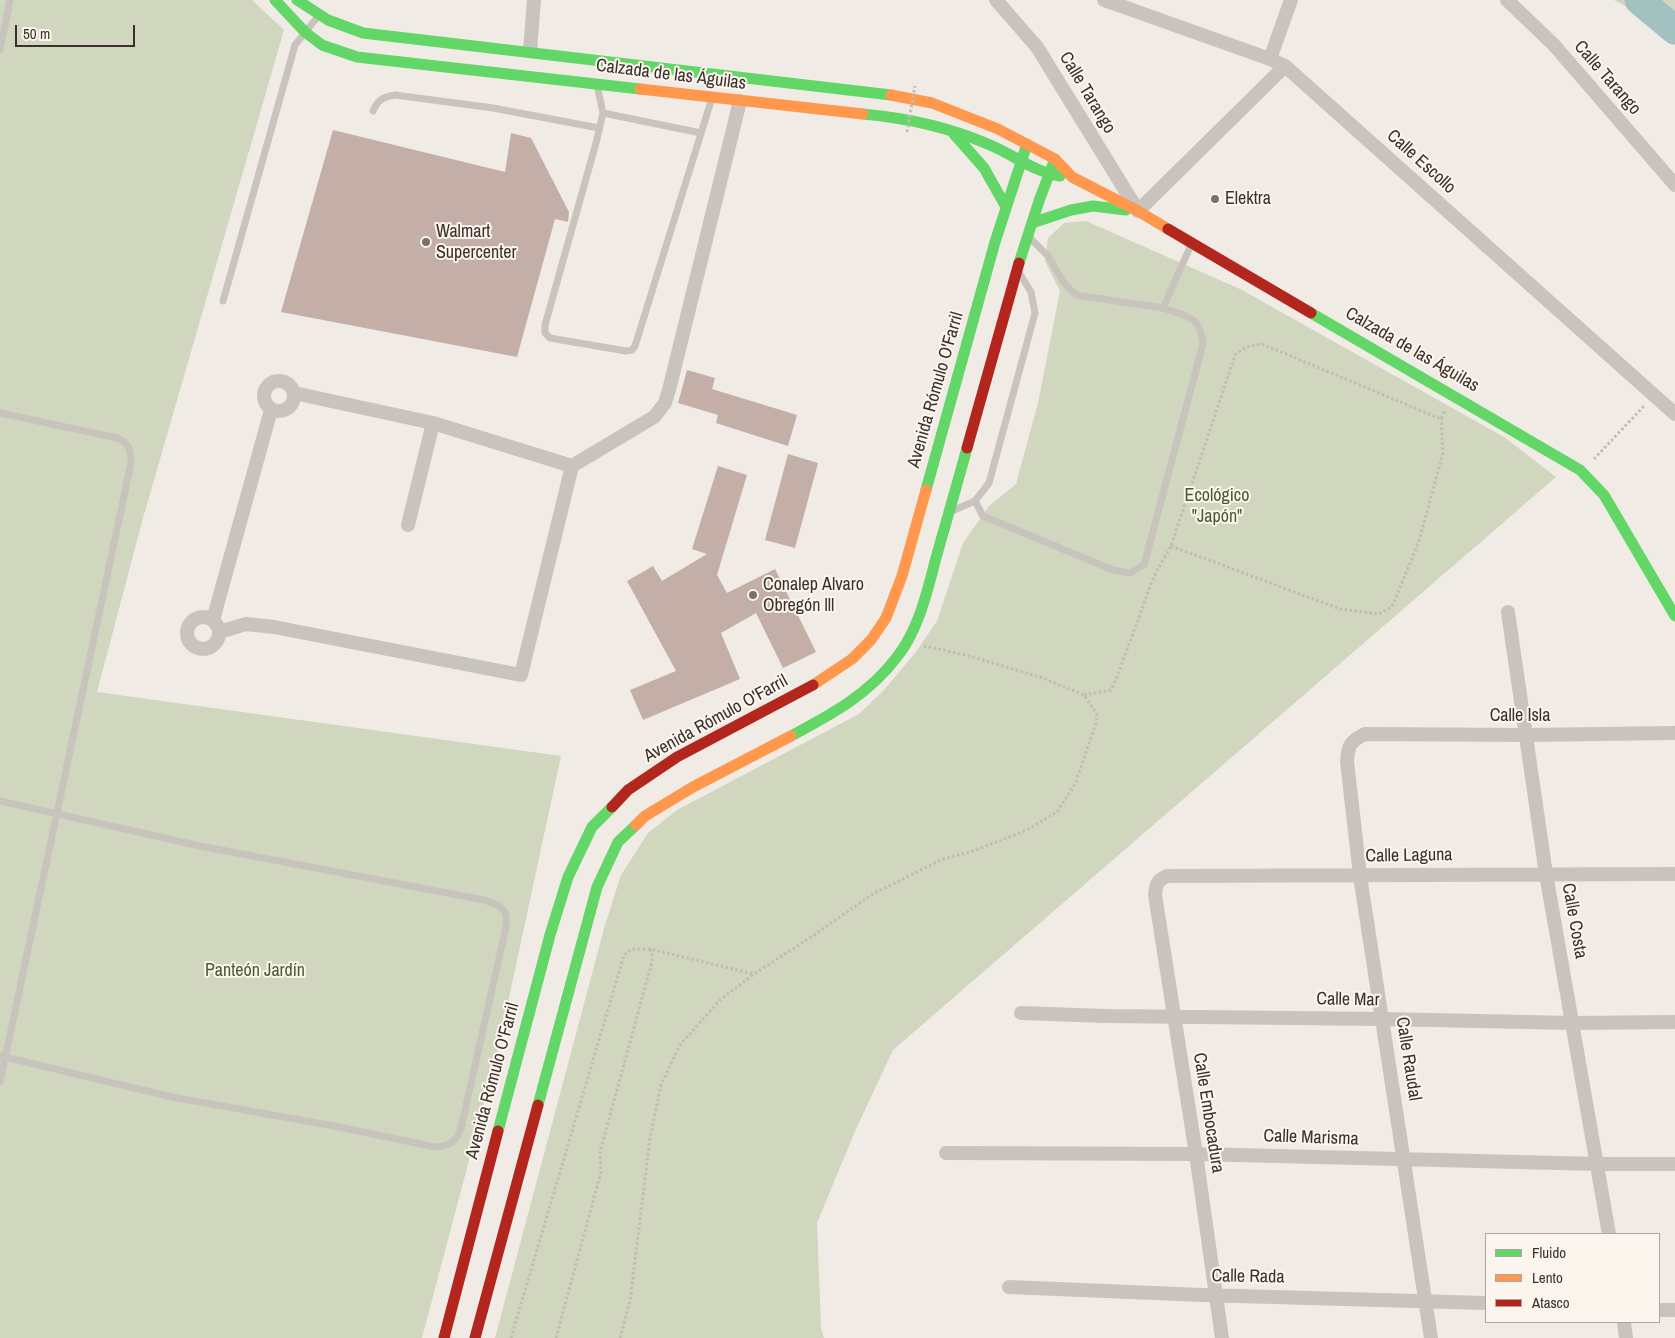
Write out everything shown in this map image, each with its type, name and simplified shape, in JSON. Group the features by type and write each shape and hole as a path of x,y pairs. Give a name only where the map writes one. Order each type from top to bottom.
{"main road":[{"name":"Calzada de las Águilas","path":"275,0 305,32 322,45 357,57 903,118 950,130 993,145 1021,162 1049,175 1072,177"},
{"name":"Calzada de las Águilas","path":"297,0 342,28 364,33 878,92 932,102 998,129 1055,159 1072,177 1192,243 1580,470 1604,495 1675,616"},
{"path":"950,130 971,150 987,170 1006,207"},
{"name":"Avenida Rómulo O'Farril","path":"475,1338 598,887 618,842 645,816 693,787 837,712 871,686 897,658 908,642 920,614 1017,270 1009,246 1006,207 1027,144"},
{"name":"Avenida Rómulo O'Farril","path":"444,1338 550,935 568,877 592,827 628,790 677,757 822,680 852,659 871,640 886,618 902,576 1009,246 1028,236 1055,159"},
{"path":"1032,223 1071,210 1093,206 1138,212"}],"street":[{"path":"530,51 534,0"},
{"name":"Calle Tarango","path":"996,0 1037,46 1138,212"},
{"name":"Calle Escollo","path":"1104,0 1285,66 1675,414"},
{"path":"1270,59 1291,0"},
{"name":"Calle Tarango","path":"1506,0 1554,45 1675,186"},
{"path":"1138,212 1285,66"},
{"path":"271,410 216,626 246,624 274,627 521,675 572,466 654,417 664,403 670,386 740,101"},
{"path":"282,381 290,385 294,393 294,402 288,409 280,412 271,410 265,404 263,395 266,387 273,382 282,381"},
{"path":"294,393 433,423 572,466"},
{"path":"408,525 433,423"},
{"name":"Calle Costa","path":"1508,612 1546,874 1609,1233"},
{"name":"Calle Isla","path":"1365,734 1526,735 1675,733"},
{"name":"Calle Raudal","path":"1365,734 1355,738 1348,748 1347,761 1360,876 1431,1338"},
{"name":"Calle Laguna","path":"1155,895 1156,884 1167,876 1675,874"},
{"name":"Calle Embocadura","path":"1155,895 1196,1154 1222,1338"},
{"name":"Calle Mar","path":"1022,1013 1572,1023 1675,1022"},
{"name":"Calle Marisma","path":"946,1153 1196,1154 1405,1160 1675,1164"},
{"name":"Calle Rada","path":"1009,1287 1485,1302"},
{"path":"1660,1310 1675,1310"},
{"path":"1624,1323 1626,1338"}],"lane":[{"path":"0,50 10,0"},
{"path":"223,301 295,45 319,15"},
{"path":"597,85 603,112 545,325 545,333 550,338 626,351 632,350 635,346 712,98"},
{"path":"373,112 378,101 385,97 395,96 494,108 599,128"},
{"path":"603,112 701,133"},
{"path":"974,501 982,516 1113,570 1130,573 1144,566 1203,344 1202,330 1194,319 1163,308 1076,295 1064,283 1048,256 1028,236"},
{"path":"1163,308 1192,243"},
{"path":"949,513 974,501 989,483 1035,313 1031,292 1017,270"},
{"path":"0,413 117,438 126,442 130,451 131,463 57,815 3,1056 0,1082"},
{"path":"0,801 200,846 484,900 499,905 507,916 461,1128 457,1138 446,1146 435,1147 334,1126 172,1097 3,1056"}],"path":[{"path":"907,132 915,86"},
{"path":"908,642 1040,677 1084,695 1111,690 1154,576 1172,546 1235,355 1246,347 1262,344 1441,420"},
{"path":"1594,459 1654,395"},
{"path":"1172,546 1340,609 1379,614 1392,607 1419,541 1443,453 1441,420 1446,406"},
{"path":"620,1338 630,1301 650,1138 661,1085 680,1045 720,1000 754,974 873,894 943,859 973,851 1027,830 1057,812 1074,784 1096,723 1097,714 1084,695"},
{"path":"511,1338 624,954 632,949 650,949 754,974"},
{"path":"556,1338 600,1172 600,1152 653,958 650,949"}],"green space":[{"name":"Panteón Jardín","path":"0,0 252,0 284,30 143,518 97,692 561,756 496,1058 422,1338 0,1338"},
{"path":"1614,0 1675,0 1675,32"},
{"name":"Ecológico \"Japón\"","path":"1086,221 1240,289 1504,437 1556,477 893,1050 856,1129 817,1223 821,1328 824,1338 495,1338 605,925 621,875 648,833 677,810 859,714 884,690 915,653 937,621 963,543 989,506 1016,484 1038,403 1060,291 1045,261 1048,238 1064,223"}],"building":[{"path":"333,130 505,172 511,133 531,138 569,212 568,222 555,219 517,357 281,312"},
{"path":"687,370 715,378 712,389 797,415 788,446 716,423 718,415 678,403"},
{"path":"788,454 818,463 795,548 765,540"},
{"path":"718,466 747,475 717,575 727,593 775,569 816,652 783,668 756,613 721,633 740,679 643,720 630,690 676,671 627,581 653,566 662,581 707,554 692,549"}],"waterway":[{"path":"1639,0 1675,30"}],"traffic: fast":[{"path":"275,0 305,32 322,45 357,57 640,89"},
{"path":"297,0 328,20 363,33 891,95"},
{"path":"863,114 912,121 959,133 999,149 1041,171 1060,176"},
{"path":"954,134 984,168 1006,207"},
{"path":"926,490 995,242 1027,144"},
{"path":"1019,263 1055,159"},
{"path":"1032,223 1071,210 1093,206 1126,210"},
{"path":"1311,313 1580,470 1604,495 1675,616"},
{"path":"791,736 821,720 862,693 886,670 905,646 917,622 926,597 967,448"},
{"path":"498,1131 550,935 568,877 592,827 612,807"},
{"path":"538,1105 597,887 618,842 636,825"}],"traffic: slow":[{"path":"640,89 863,114"},
{"path":"891,95 932,103 998,129 1055,159 1072,177 1138,211 1168,229"},
{"path":"813,685 852,659 871,640 886,618 902,576 926,490"},
{"path":"636,825 645,816 693,787 791,736"}],"traffic: jam":[{"path":"1168,229 1311,313"},
{"path":"967,448 1019,263"},
{"path":"612,807 628,790 677,757 813,685"},
{"path":"475,1338 538,1105"},
{"path":"444,1338 498,1131"}],"place":[{"name":"Elektra","path":"1215,199"},
{"name":"Walmart Supercenter","path":"426,242"},
{"name":"Conalep Alvaro Obregón lll","path":"753,595"}]}
